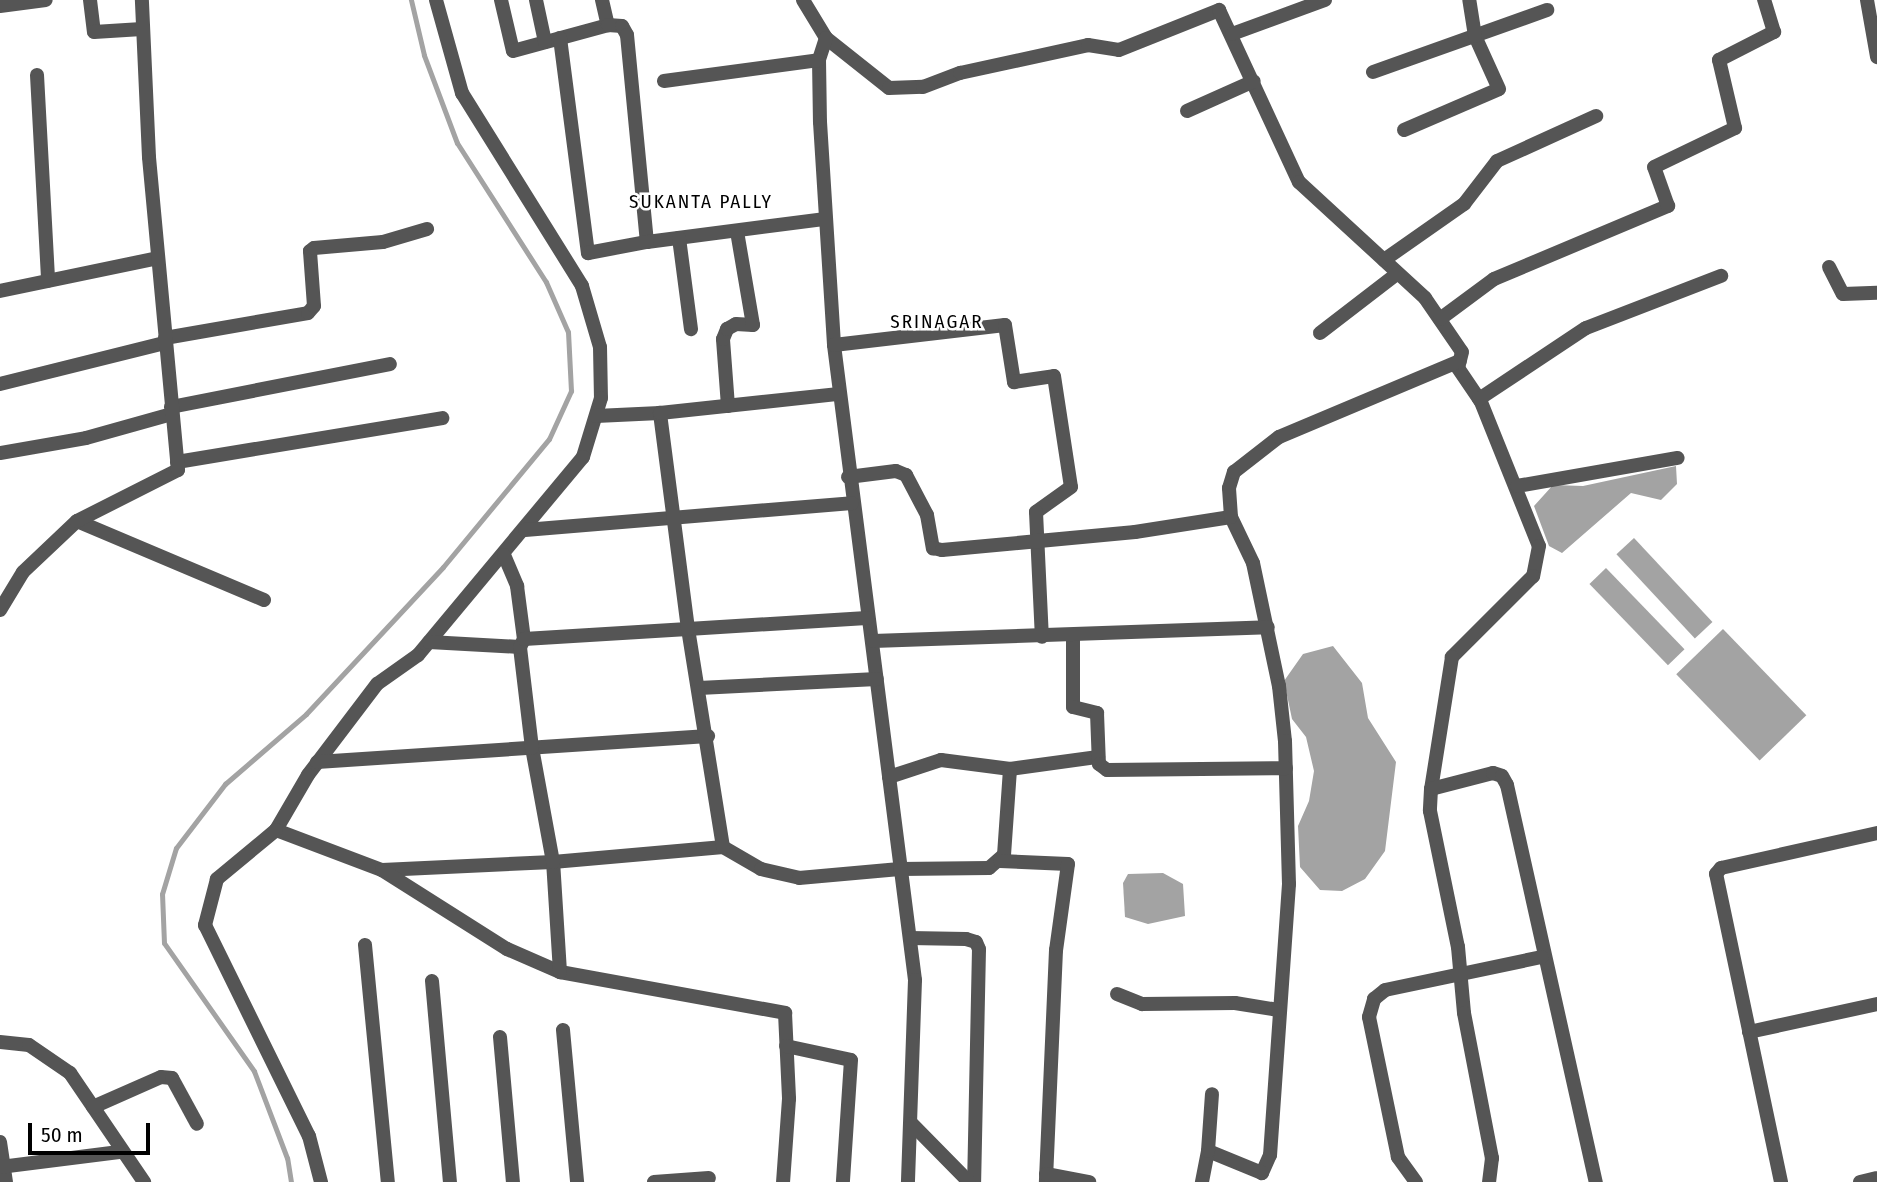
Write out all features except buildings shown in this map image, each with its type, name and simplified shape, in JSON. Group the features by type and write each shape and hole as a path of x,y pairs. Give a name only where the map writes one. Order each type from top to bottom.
{"street":[{"path":"0,6 46,0"},
{"path":"90,0 94,32 142,29"},
{"path":"0,610 23,572 76,521 178,470 158,258 142,0"},
{"path":"321,1182 303,1124 205,925 216,879 276,830 317,762 377,684 429,642 525,530 583,457 601,398 600,346 582,286 462,93 436,0"},
{"path":"501,0 513,51 608,25 622,26 627,35 647,242"},
{"path":"536,0 552,40 588,253 647,242 824,219"},
{"path":"602,0 608,25"},
{"path":"803,0 826,38 889,88 926,85 1088,45 1119,50 1217,5 1299,182 1398,273 1440,319 1462,352 1458,368 1479,398 1517,486 1539,546 1533,576 1456,654 1431,789 1430,811 1462,972 1464,1013 1492,1158 1489,1182"},
{"path":"1232,34 1325,0"},
{"path":"1404,130 1500,89 1475,36 1469,0"},
{"path":"1440,319 1494,279 1668,206 1654,167 1735,128 1719,60 1773,32 1764,0"},
{"path":"1867,0 1877,57"},
{"path":"1373,72 1547,10"},
{"path":"826,38 819,60 824,219 834,345 848,477 867,618 873,641 915,980 908,1182"},
{"path":"664,80 819,60"},
{"path":"37,75 48,281"},
{"path":"1187,111 1254,81"},
{"path":"1384,260 1464,204 1497,161 1596,116"},
{"path":"0,384 165,341 309,313 314,306 310,251 314,248 383,242 427,229"},
{"path":"727,406 723,339 727,329 736,324 753,325 737,231"},
{"path":"678,238 691,329"},
{"path":"0,290 158,258"},
{"path":"1829,267 1843,294 1877,293"},
{"path":"1320,333 1398,273"},
{"path":"1479,398 1586,328 1721,276"},
{"path":"834,345 1005,325 1014,382 1054,376 1071,487 1036,512 1042,637"},
{"path":"1208,1151 1262,1173 1270,1155 1289,884 1286,768 1268,627 1253,563 1231,517 1230,479 1264,448 1460,360"},
{"path":"0,453 86,438 171,410 390,364"},
{"path":"596,416 660,413 839,394"},
{"path":"660,413 688,629 708,736 723,847"},
{"path":"177,462 442,418"},
{"path":"1517,486 1678,458"},
{"path":"848,477 897,471 906,475 927,515 933,548 1135,532 1231,517"},
{"path":"525,530 675,520 852,503"},
{"path":"76,521 264,600"},
{"path":"504,555 517,586 532,748 553,862 560,972"},
{"path":"429,642 522,643 867,618"},
{"path":"873,641 1268,627"},
{"path":"1073,636 1073,706 1097,713 1099,764 1107,770 1286,768"},
{"path":"699,688 877,679"},
{"path":"317,762 708,736"},
{"path":"888,776 941,760 1010,769 1098,757"},
{"path":"1000,861 1010,769"},
{"path":"1431,789 1493,773 1502,776 1596,1182"},
{"path":"276,830 382,870 486,936 560,972 785,1013 789,1099 783,1182"},
{"path":"1782,1182 1716,872 1877,832"},
{"path":"382,870 553,862 723,847 778,876 799,878 900,869 989,867 1000,861 1068,864 1056,950 1046,1178 1089,1182"},
{"path":"910,938 966,939 976,942 979,949 971,1182"},
{"path":"365,944 388,1182"},
{"path":"1412,1181 1398,1157 1369,1017 1374,999 1385,990 1542,957"},
{"path":"432,981 450,1182"},
{"path":"1117,994 1142,1004 1235,1003 1279,1010"},
{"path":"1749,1032 1877,1004"},
{"path":"563,1030 577,1182"},
{"path":"500,1037 513,1182"},
{"path":"0,1042 29,1045 70,1073 119,1152 144,1182"},
{"path":"786,1046 851,1060 843,1182"},
{"path":"93,1107 161,1077 172,1078 197,1124"},
{"path":"1202,1182 1208,1151 1212,1094"},
{"path":"912,1124 971,1182"},
{"path":"0,1142 6,1182"},
{"path":"2,1167 119,1152"},
{"path":"654,1182 709,1178"},
{"path":"1860,1182 1877,1178"}],"shaded area":[{"path":"1676,466 1677,484 1661,500 1631,493 1562,553 1549,546 1534,506 1553,485 1583,486"},
{"path":"1634,538 1712,622 1695,638 1616,554"},
{"path":"1606,568 1684,649 1668,665 1589,584"},
{"path":"1723,629 1806,715 1760,760 1676,674"},
{"path":"1333,646 1362,683 1368,718 1396,762 1385,851 1365,879 1342,891 1320,890 1300,867 1298,826 1309,801 1314,771 1306,737 1292,719 1284,681 1303,654"},
{"path":"1163,873 1183,884 1185,916 1148,924 1125,917 1123,883 1128,874"}],"waterway":[{"path":"291,1182 287,1158 254,1071 164,943 162,894 176,848 225,784 306,714 443,567 549,439 571,391 568,332 546,282 457,143 424,55 411,0"}],"district":[{"name":"SUKANTA PALLY","path":"701,202"},
{"name":"SRINAGAR","path":"937,322"}]}
